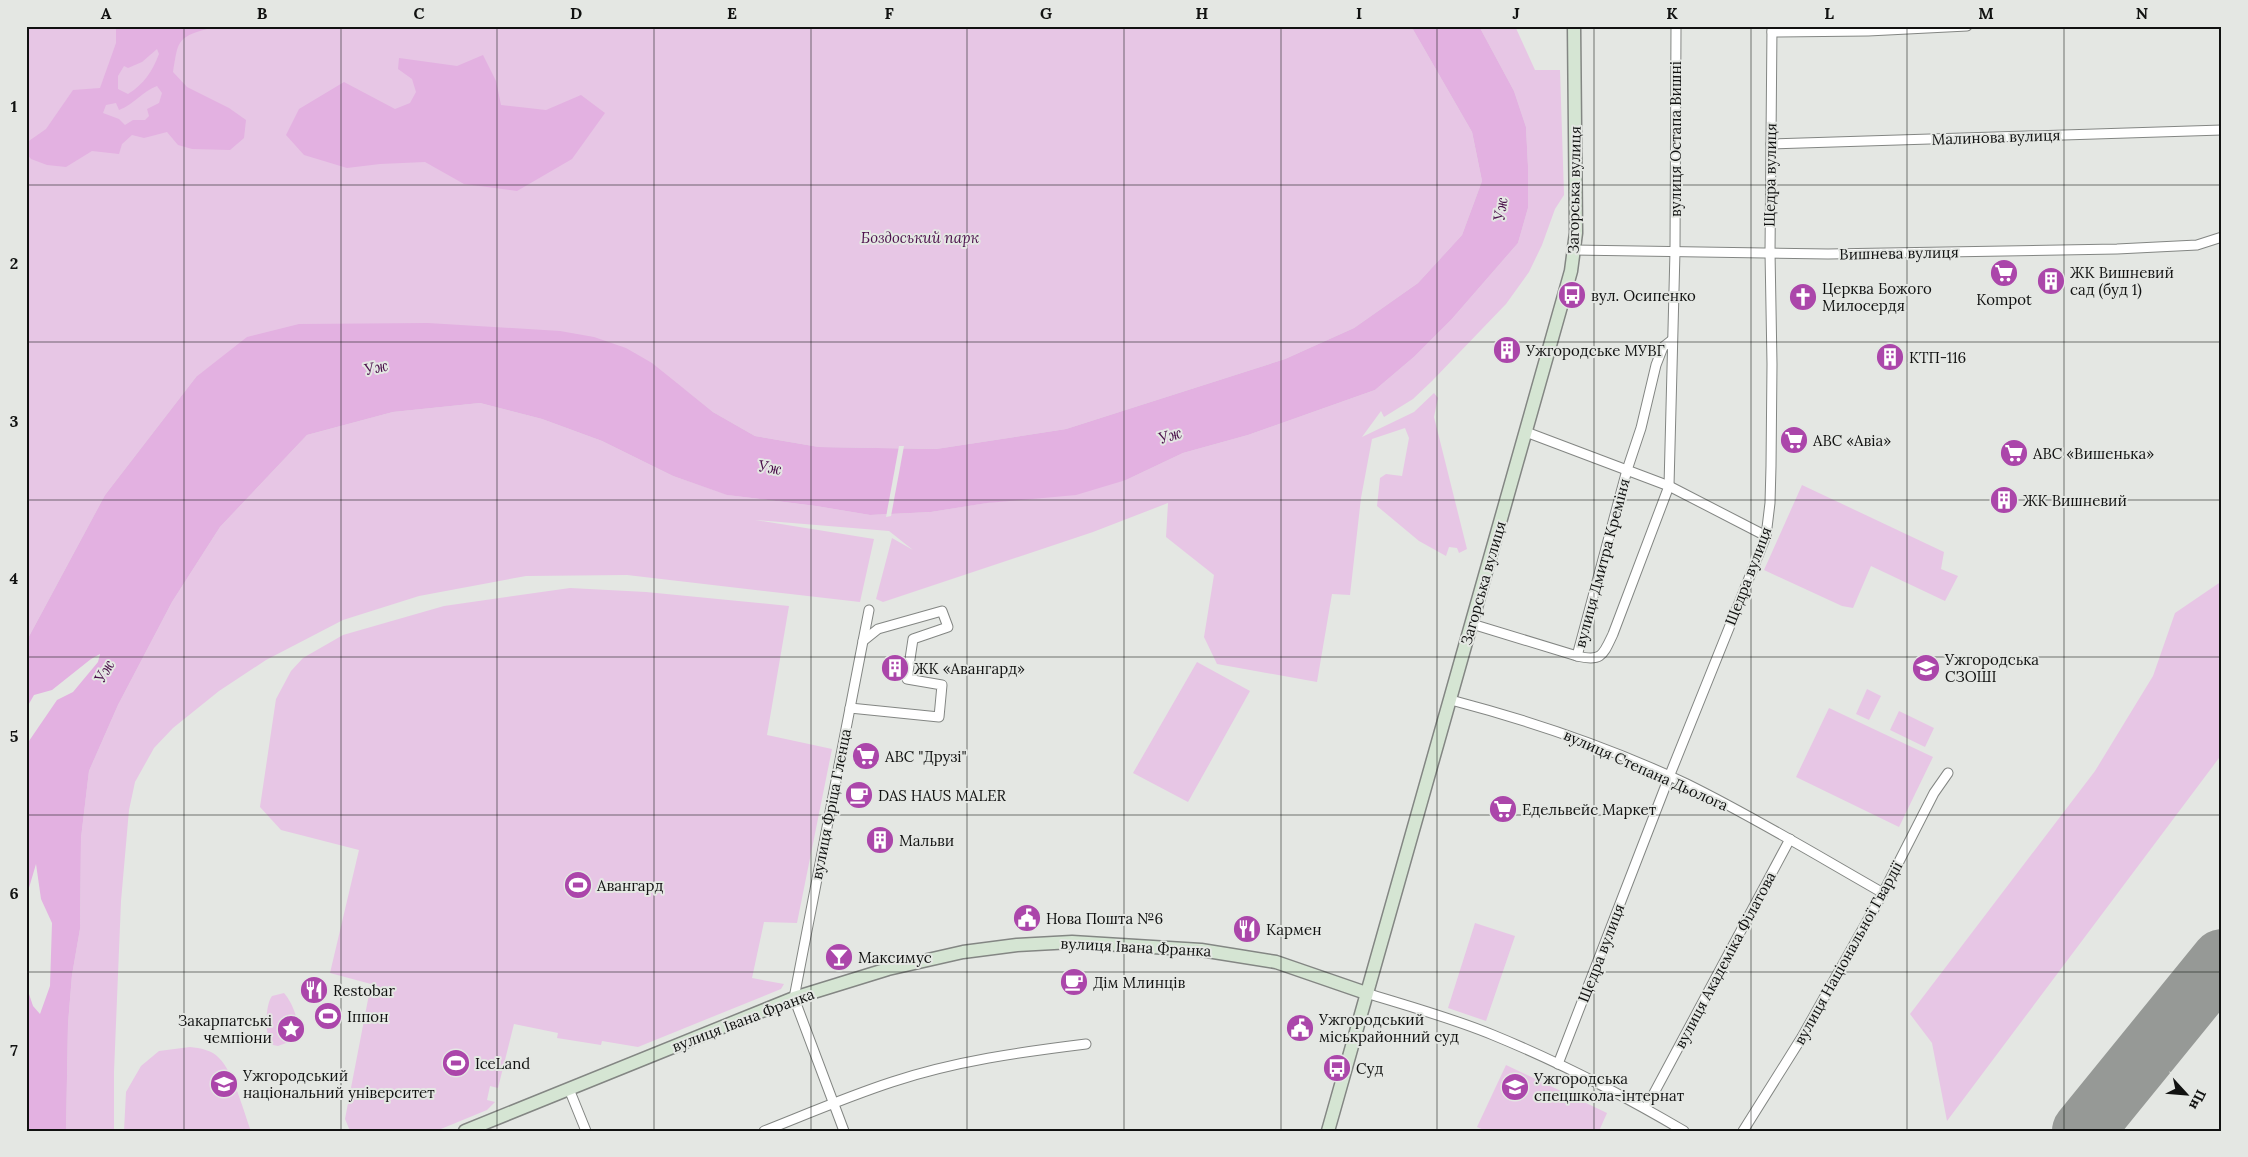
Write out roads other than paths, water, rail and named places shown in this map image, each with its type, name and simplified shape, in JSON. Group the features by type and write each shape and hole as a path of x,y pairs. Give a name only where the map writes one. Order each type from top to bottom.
{"street":[{"name":"Загорська вулиця","path":"1328,1131 1571,271 1574,250 1576,153 1574,26"},
{"name":"вулиця Остапа Вишні","path":"1669,486 1676,26"},
{"path":"1772,29 1868,31 1968,26"},
{"name":"Щедра вулиця","path":"1558,1064 1669,777 1766,536 1770,503 1772,420 1770,252 1772,29"},
{"name":"Малинова вулиця","path":"1771,144 2222,130"},
{"name":"Вишнева вулиця","path":"1574,250 1828,254 2117,249 2197,245 2221,237"},
{"name":"вулиця Дмитра Креміня","path":"1578,656 1626,470 1641,428 1656,365 1663,347 1672,340"},
{"path":"1526,432 1669,486 1766,536"},
{"name":"вулиця Дмитра Креміня","path":"1472,624 1591,660 1598,658 1604,653 1669,486"},
{"name":"вулиця Фріца Гленца","path":"794,998 869,610"},
{"path":"850,708 939,717 942,685 908,679 913,639 948,627 942,611 878,629 863,641"},
{"name":"вулиця Степана Дьолога","path":"1451,700 1558,731 1669,777 1752,818 1883,893"},
{"name":"вулиця Національної Гвардії","path":"1743,1131 1802,1037 1883,893 1934,794 1948,774"},
{"name":"вулиця Академіка Філатова","path":"1646,1108 1790,839"},
{"name":"вулиця Івана Франка","path":"465,1131 794,998 888,968 939,956 1016,945 1072,942 1172,947 1249,956 1305,970 1366,993 1493,1034 1646,1108 1684,1131"},
{"path":"794,998 832,1104 844,1131"},
{"path":"764,1131 893,1082 976,1060 1086,1044"},
{"path":"569,1089 586,1131"}],"water":[{"path":"116,26 203,26 207,29 189,35 180,43 173,72 187,87 229,108 246,120 244,138 230,150 192,149 178,145 167,132 144,138 132,135 122,144 119,154 92,151 66,167 47,165 31,159 26,153 26,143 46,129 73,90 100,88 116,43","holes":["157,49 159,54 143,82 128,94 118,89 118,76 124,66 128,68 142,62","157,86 162,93 159,103 147,109 149,116 145,120 133,120 125,125 119,119 103,113 106,105 116,103 119,110"]},
{"name":"Уж","path":"1411,26 1479,26 1514,91 1526,127 1528,208 1518,243 1451,320 1415,356 1375,390 1248,435 1183,453 1126,480 1076,495 987,503 931,512 870,515 727,495 673,476 602,441 542,419 480,403 393,412 307,435 220,527 172,602 118,705 89,771 81,838 80,929 72,975 68,1024 66,1131 26,1131 26,985 33,1006 40,1014 50,986 52,923 41,899 36,864 26,898 26,741 29,741 57,700 73,692 98,662 100,654 52,690 34,695 26,709 26,642 105,495 196,377 247,337 299,324 428,323 560,331 594,337 626,348 652,363 713,412 755,436 819,447 936,449 1066,429 1285,359 1354,328 1418,283 1462,235 1482,181 1472,132"},
{"path":"483,55 496,81 501,105 546,110 581,95 605,113 572,159 517,191 464,184 425,162 347,168 304,155 286,135 299,109 344,82 395,109 410,103 416,92 412,79 398,69 399,58 457,66"}],"place":[{"name":"Kompot","path":"2004,273"},
{"name":"ЖК Вишневий сад (буд 1)","path":"2051,281"},
{"name":"вул. Осипенко","path":"1572,295"},
{"name":"Церква Божого Милосердя","path":"1803,297"},
{"name":"Ужгородське МУВГ","path":"1507,350"},
{"name":"КТП-116","path":"1890,357"},
{"name":"ABC «Авіа»","path":"1794,440"},
{"name":"ABC «Вишенька»","path":"2014,453"},
{"name":"ЖК Вишневий","path":"2004,500"},
{"name":"ЖК «Авангард»","path":"895,668"},
{"name":"Ужгородська СЗОШІ","path":"1926,668"},
{"name":"ABC \"Друзі\"","path":"866,756"},
{"name":"DAS HAUS MALER","path":"859,795"},
{"name":"Едельвейс Маркет","path":"1503,809"},
{"name":"Мальви","path":"880,840"},
{"name":"Авангард","path":"578,885"},
{"name":"Нова Пошта №6","path":"1027,918"},
{"name":"Кармен","path":"1247,929"},
{"name":"Максимус","path":"839,957"},
{"name":"Дім Млинців","path":"1074,982"},
{"name":"Restobar","path":"314,990"},
{"name":"Іппон","path":"328,1016"},
{"name":"Ужгородський міськрайонний суд","path":"1300,1028"},
{"name":"Закарпатські чемпіони","path":"291,1029"},
{"name":"IceLand","path":"456,1063"},
{"name":"Суд","path":"1337,1068"},
{"name":"Ужгородський національний університет","path":"224,1084"},
{"name":"Ужгородська спецшкола-інтернат","path":"1515,1087"}],"park label":[{"name":"Боздоський парк","path":"920,237"}]}
